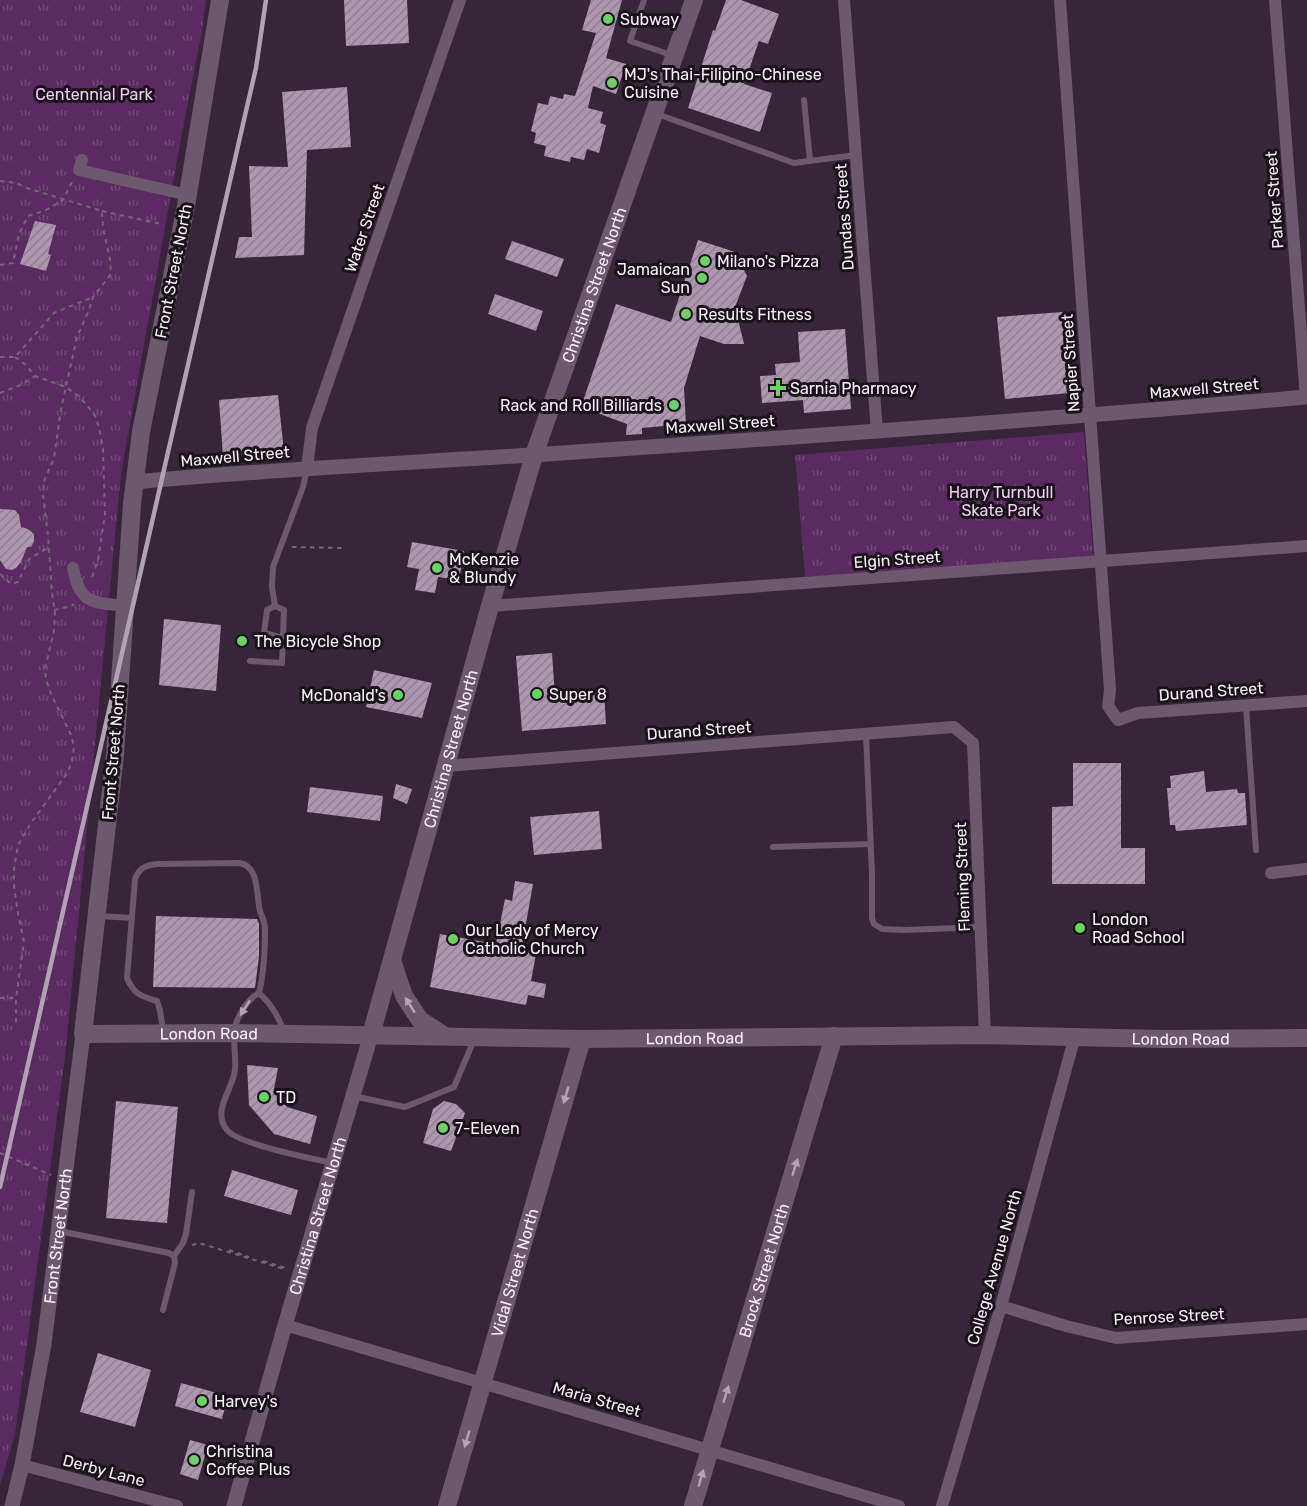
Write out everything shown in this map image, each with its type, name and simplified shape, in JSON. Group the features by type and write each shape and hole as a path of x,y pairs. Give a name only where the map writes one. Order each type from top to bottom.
{"main road":[{"name":"Front Street North","path":"83,1034 115,755 125,606 141,432 188,195 220,0"},
{"name":"Christina Street North","path":"371,1035 534,455 694,0"},
{"path":"392,960 404,996 420,1020 446,1036"},
{"name":"London Road","path":"83,1034 371,1035 582,1039 985,1035 1164,1039 1307,1038"},
{"name":"Brock Street North","path":"693,1506 834,1036"},
{"name":"Vidal Street North","path":"447,1506 582,1039"}],"street":[{"name":"Water Street","path":"307,468 312,428 460,0"},
{"name":"Dundas Street","path":"844,0 877,432"},
{"name":"Napier Street","path":"1060,0 1110,690 1108,706 1118,720"},
{"name":"Parker Street","path":"1275,0 1307,398"},
{"path":"80,165 188,195"},
{"name":"Maxwell Street","path":"135,483 307,468 877,432 1307,398"},
{"name":"Elgin Street","path":"490,606 1307,546"},
{"path":"74,568 76,583 82,594 92,602 125,606"},
{"name":"Durand Street","path":"1118,720 1138,713 1307,701"},
{"name":"Durand Street","path":"446,766 954,727"},
{"name":"Fleming Street","path":"954,727 973,743 985,1035"},
{"path":"1271,873 1307,869"},
{"name":"Front Street North","path":"12,1506 22,1465 44,1344 83,1034"},
{"name":"Christina Street North","path":"234,1506 371,1035"},
{"name":"College Avenue North","path":"942,1506 1075,1036"},
{"name":"Penrose Street","path":"1000,1306 1116,1338 1307,1324"},
{"name":"Maria Street","path":"285,1325 899,1506"},
{"name":"Derby Lane","path":"22,1465 177,1506"}],"lane":[{"path":"644,0 630,41 674,56"},
{"path":"804,100 810,160"},
{"path":"654,113 794,163 856,155"},
{"path":"275,606 272,587 273,567 303,487 307,468"},
{"path":"250,661 282,663 284,610 275,606"},
{"path":"275,606 267,610 264,633 283,638"},
{"path":"1246,705 1256,850"},
{"path":"866,734 874,924 882,929 904,930 981,927"},
{"path":"773,847 871,844"},
{"path":"163,1034 157,1000 145,997 132,988 127,978 135,879 140,869 157,864 246,864 253,873 260,913 266,926 262,979 259,993 252,997 242,1010 234,1034 236,1070 223,1103 221,1118 227,1131 242,1139 276,1150 333,1163"},
{"path":"96,915 132,918"},
{"path":"259,993 271,1007 285,1035"},
{"path":"353,1095 405,1107 454,1087 475,1037"},
{"path":"174,1258 186,1234 192,1192"},
{"path":"58,1231 169,1253 175,1263 163,1310"}],"path":[{"path":"0,265 13,263 19,234 28,216 46,210 63,200 80,165"},
{"path":"0,181 16,183 102,211 161,224"},
{"path":"16,1023 16,998 24,942 14,885 18,845 68,772 74,747 71,735 46,680 45,668 54,631 54,610 43,495 44,481 54,458 58,426 77,337 93,297 111,274 110,259 102,228 102,211"},
{"path":"15,357 54,313 93,297"},
{"path":"0,357 15,357 26,364 35,376 66,387 86,404 95,416 99,427 103,449 106,507 96,568 88,585 71,606 54,610"},
{"path":"0,393 23,384 35,376"},
{"path":"0,574 11,584 18,582 29,559 49,547"},
{"path":"305,548 343,548"},
{"path":"0,998 16,998"},
{"path":"0,1153 58,1178"},
{"path":"174,1258 199,1243 301,1272"}],"green space":[{"name":"Centennial Park","path":"0,0 206,0 121,474 65,1057 15,1434 0,1485"},
{"name":"Harry Turnbull Skate Park","path":"1084,432 1093,557 805,577 795,455"}],"building":[{"path":"344,0 407,0 409,43 346,46"},
{"path":"591,0 622,0 606,58 626,64 616,94 593,86 588,108 603,112 600,123 606,125 599,153 587,149 584,160 571,157 570,162 544,156 546,146 534,143 536,133 531,131 538,103 548,105 550,96 563,99 564,94 575,96 596,33 582,30"},
{"path":"726,0 741,0 779,14 768,44 759,41 744,84 772,93 760,132 688,108 713,30 715,31"},
{"path":"347,87 351,147 307,150 304,255 235,258 239,237 252,237 249,166 288,167 282,92"},
{"path":"35,221 56,225 46,271 20,264"},
{"path":"698,240 735,252 747,276 735,307 744,344 724,344 700,336 684,388 686,424 642,428 642,434 626,435 627,424 581,407 616,304 671,322"},
{"path":"512,241 564,259 557,277 505,259"},
{"path":"495,294 543,311 536,331 488,314"},
{"path":"1063,312 1069,393 1005,399 997,317"},
{"path":"845,329 851,409 804,413 803,400 762,403 760,376 776,375 775,364 800,362 798,332"},
{"path":"278,395 284,452 223,457 219,400"},
{"path":"0,509 15,510 19,515 21,527 34,534 31,547 27,547 21,562 12,570 6,569 0,560"},
{"name":"McKenzie & Blundy","path":"412,542 464,551 459,580 438,577 435,593 415,590 419,569 407,567"},
{"path":"164,619 221,625 216,691 159,685"},
{"name":"Super 8","path":"552,653 555,696 604,692 606,724 522,731 516,656"},
{"name":"McDonald's","path":"374,670 432,683 422,718 366,707"},
{"name":"London Road School","path":"1073,763 1121,763 1121,848 1145,848 1145,884 1052,884 1052,807 1073,806"},
{"path":"1204,771 1206,792 1237,789 1238,793 1245,793 1247,825 1176,831 1175,825 1170,825 1167,788 1171,788 1170,776"},
{"path":"396,784 412,789 407,804 393,798"},
{"path":"310,787 383,796 380,821 307,812"},
{"path":"599,811 602,849 534,855 530,817"},
{"name":"Our Lady of Mercy Catholic Church","path":"515,881 533,884 522,946 537,949 531,981 546,984 544,998 528,995 526,1005 430,987 440,934 496,944 505,899 512,901"},
{"path":"156,916 257,919 259,956 255,988 153,987"},
{"name":"TD","path":"247,1065 278,1068 274,1089 287,1107 317,1116 310,1144 274,1134 249,1105"},
{"path":"116,1101 178,1107 167,1223 106,1218"},
{"name":"7-Eleven","path":"444,1101 456,1104 465,1113 451,1151 423,1143 433,1109"},
{"path":"232,1170 298,1190 291,1215 224,1196"},
{"path":"98,1353 151,1370 135,1427 80,1412"},
{"name":"Harvey's","path":"181,1383 228,1396 222,1419 175,1406"},
{"name":"Christina Coffee Plus","path":"190,1440 208,1445 198,1480 180,1474"}],"railway":[{"path":"0,1187 256,68 266,0"}],"place":[{"name":"Subway","path":"608,19"},
{"name":"MJ's Thai-Filipino-Chinese Cuisine","path":"612,83"},
{"name":"Milano's Pizza","path":"705,261"},
{"name":"Jamaican Sun","path":"702,278"},
{"name":"Results Fitness","path":"686,314"},
{"name":"Sarnia Pharmacy","path":"778,388"},
{"name":"Rack and Roll Billiards","path":"674,405"},
{"name":"McKenzie & Blundy","path":"437,568"},
{"name":"The Bicycle Shop","path":"242,641"},
{"name":"Super 8","path":"537,694"},
{"name":"McDonald's","path":"398,695"},
{"name":"London Road School","path":"1080,928"},
{"name":"Our Lady of Mercy Catholic Church","path":"453,939"},
{"name":"TD","path":"264,1097"},
{"name":"7-Eleven","path":"443,1128"},
{"name":"Harvey's","path":"202,1401"},
{"name":"Christina Coffee Plus","path":"194,1460"}]}
